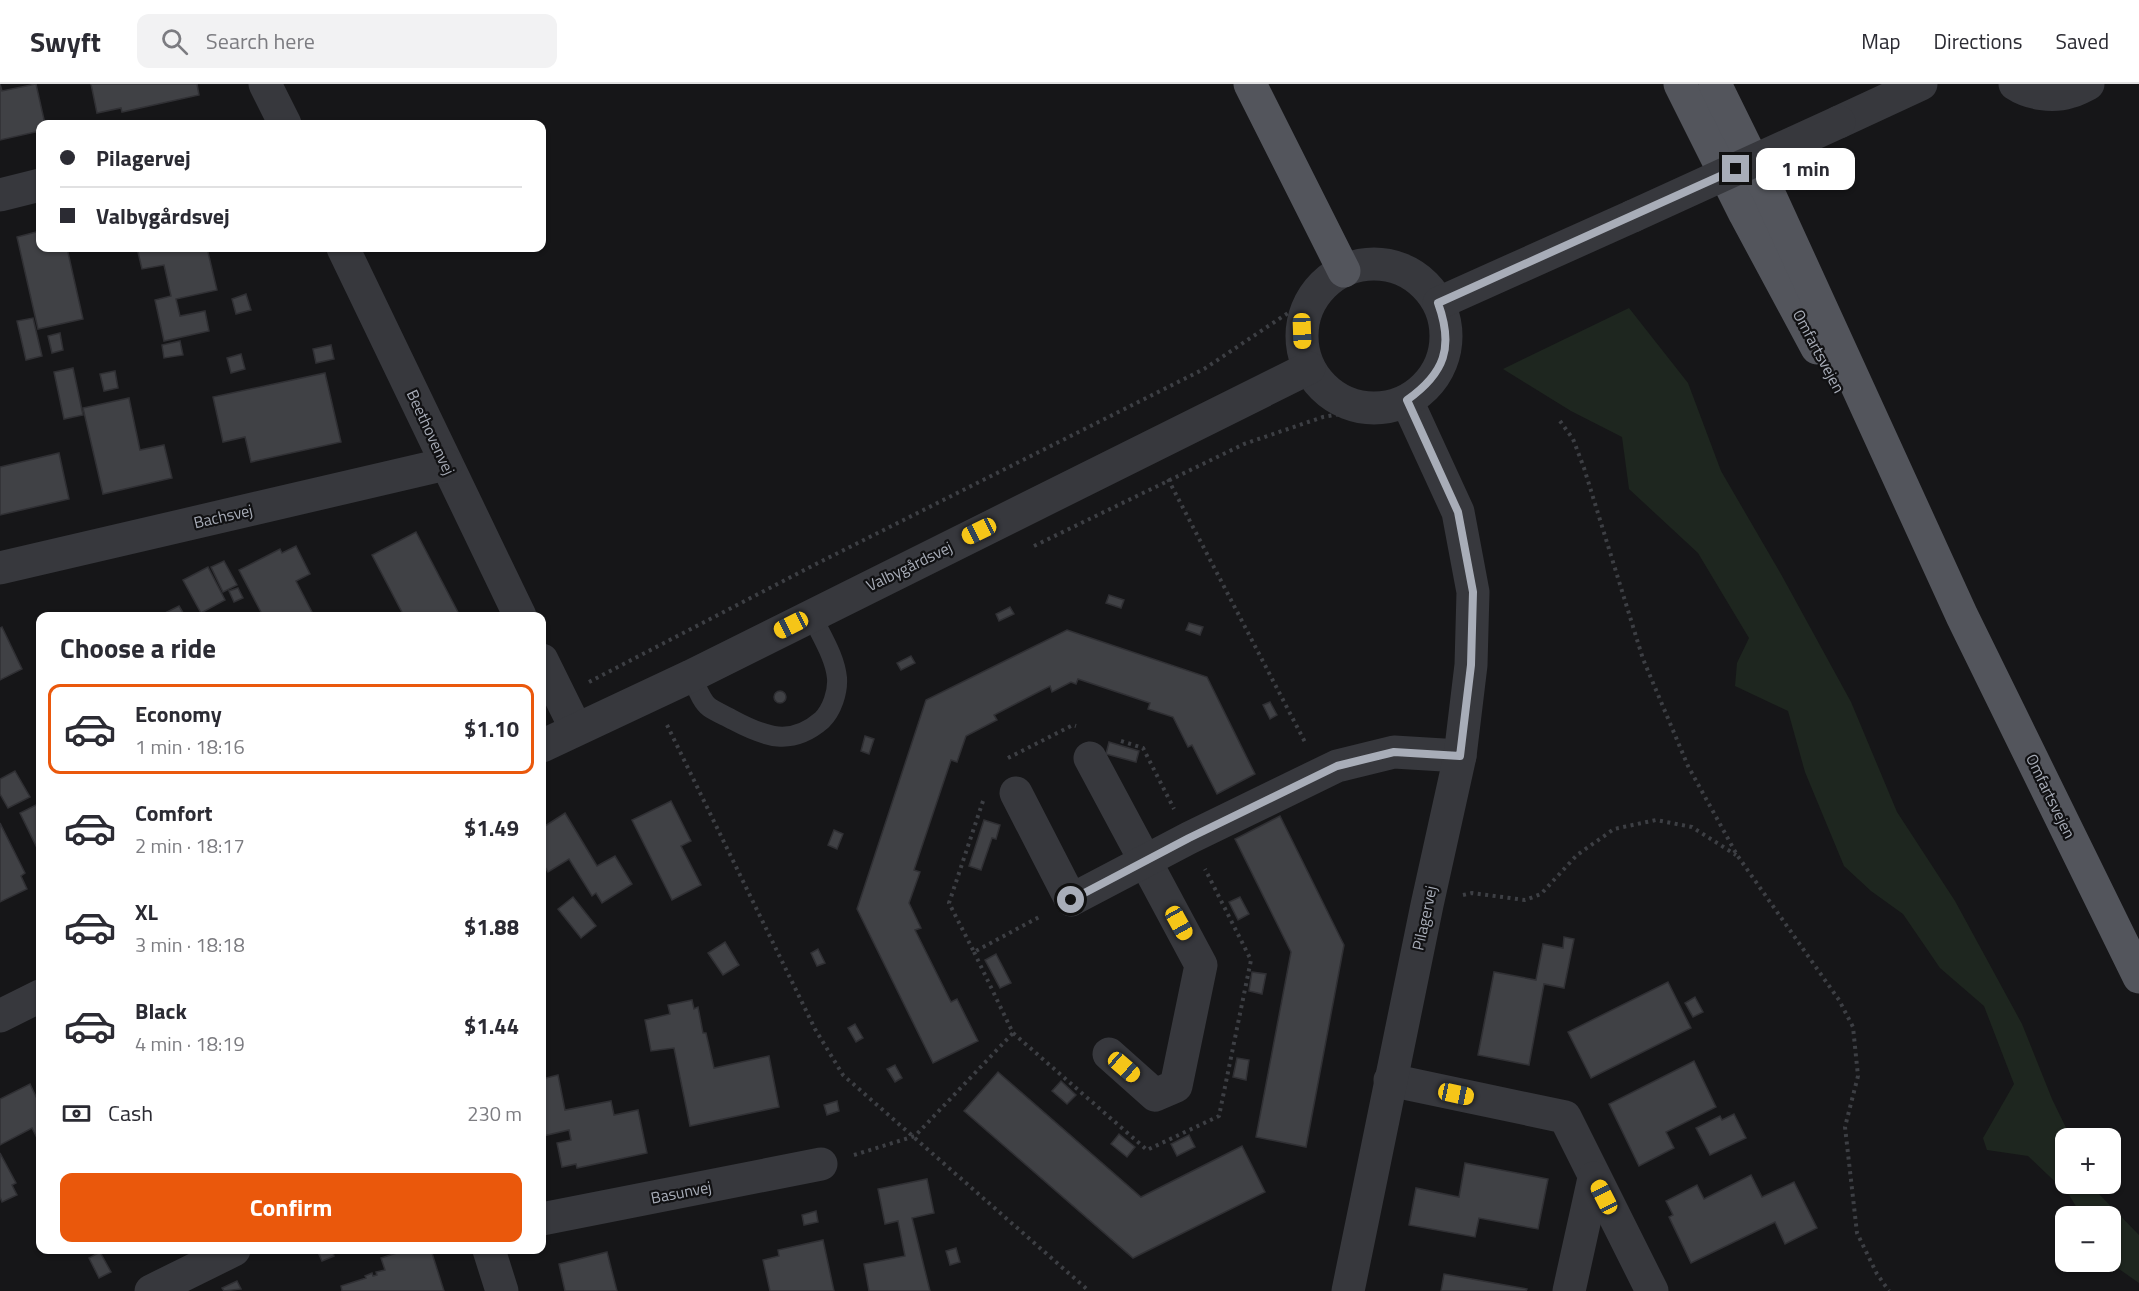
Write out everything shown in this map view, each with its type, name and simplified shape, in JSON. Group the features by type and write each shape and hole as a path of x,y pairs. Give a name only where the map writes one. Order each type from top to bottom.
{"main road":[{"path":"1250,84 1344,271"},
{"name":"Omfartsvejen","path":"1680,84 1745,214 1962,616"},
{"name":"Omfartsvejen","path":"1714,84 1772,200 1962,616 2139,977"}],"street":[{"path":"265,84 283,120"},
{"path":"1438,303 1921,84"},
{"path":"2015,84 2021,88 2045,94 2070,92 2088,84"},
{"path":"0,195 36,186"},
{"name":"Beethovenvej","path":"346,252 518,612"},
{"path":"1365,265 1387,265 1407,272 1426,285 1438,303 1446,325 1446,347 1439,369 1426,387 1407,400 1390,407 1370,409 1352,405 1334,397 1320,384 1309,368 1303,350 1302,331 1306,312 1315,295 1328,281 1344,271 1365,265"},
{"name":"Valbygårdsvej","path":"546,744 691,676 811,614 1309,368"},
{"name":"Pilagervej","path":"1348,1291 1390,1080 1460,756 1471,665 1473,592 1458,512 1407,400"},
{"name":"Bachsvej","path":"0,568 446,464"},
{"path":"546,668 576,729"},
{"path":"1096,742 1145,861 1201,965 1176,1086 1155,1095 1109,1054"},
{"path":"1000,794 1071,900 1189,838 1337,766 1394,752 1460,756"},
{"path":"0,1016 36,998"},
{"path":"1390,1080 1565,1118 1652,1291"},
{"name":"Basunvej","path":"546,1218 821,1164"},
{"path":"1569,1291 1594,1178"},
{"path":"156,1290 226,1254"},
{"path":"490,1254 502,1291"}],"lane":[{"path":"691,676 707,706 758,733 779,736 798,735 813,727 826,715 835,697 837,677 831,655 811,614"}],"path":[{"path":"560,697 814,565 1204,369 1315,295"},
{"path":"1030,548 1244,444 1323,417 1370,409"},
{"path":"1560,421 1573,439 1584,468 1643,659 1688,766 1737,855 1839,1000 1853,1027 1858,1076 1845,1127 1857,1233 1877,1274 1889,1291"},
{"path":"1152,446 1168,481 1322,774"},
{"path":"652,693 815,1029 843,1075 1089,1291"},
{"path":"1000,794 949,903 1013,1032 1147,1150 1219,1116 1251,960 1143,748 1096,742 1073,725 1004,760"},
{"path":"1427,905 1472,893 1526,900 1541,894 1577,855 1614,829 1656,820 1692,827 1737,855"},
{"path":"974,952 1071,900"},
{"path":"821,1164 915,1136 1013,1032"}],"shaded area":[{"path":"1629,308 1688,383 1721,471 1851,702 1897,812 1955,901 2022,1024 2066,1128 2055,1128 2055,1182 2028,1156 1987,1150 1983,1138 2014,1084 1984,1006 1940,968 1903,914 1871,891 1844,866 1805,772 1788,711 1735,686 1737,663 1749,638 1698,553 1629,489 1622,437 1571,411 1503,369"},
{"path":"2099,1194 2111,1206 2076,1206 2069,1195"},
{"path":"2121,1217 2139,1235 2139,1283 2121,1270"}],"building":[{"path":"0,84 2,91 36,84 44,120 36,120 36,132 0,140"},
{"path":"91,84 197,84 199,95 122,112 121,108 97,113"},
{"path":"36,232 36,252 68,252 83,319 38,329 17,237"},
{"path":"138,252 208,252 217,290 176,299 180,316 205,311 209,331 164,341 155,300 171,296 164,265 142,269"},
{"path":"246,294 251,310 236,314 232,299"},
{"path":"33,318 42,356 26,360 17,321"},
{"path":"60,333 63,350 52,353 48,336"},
{"path":"180,341 183,355 164,358 162,345"},
{"path":"331,345 334,359 316,363 313,349"},
{"path":"241,354 245,369 231,373 227,358"},
{"path":"73,368 83,415 64,419 54,372"},
{"path":"115,371 118,388 104,391 100,374"},
{"path":"325,373 341,442 251,462 245,437 223,442 213,397"},
{"path":"129,398 140,450 164,445 172,478 103,494 83,408"},
{"path":"59,453 69,499 0,515 0,467"},
{"path":"416,532 458,612 402,612 372,555"},
{"path":"296,546 310,574 296,581 312,612 261,612 239,570 280,549 282,553"},
{"path":"224,561 237,585 223,592 211,567"},
{"path":"208,567 225,600 200,612 183,580"},
{"path":"238,588 243,598 234,602 229,591"},
{"path":"1109,595 1124,600 1121,608 1106,603"},
{"path":"179,606 183,612 167,612"},
{"path":"1010,607 1014,614 999,621 996,614"},
{"path":"1189,623 1203,627 1200,635 1186,630"},
{"path":"2,627 22,669 0,680 0,628"},
{"path":"1067,630 1207,677 1255,774 1217,794 1192,745 1188,747 1173,717 1148,709 1150,703 1078,679 1076,684 1071,682 1052,692 1050,686 994,715 997,720 966,736 957,762 951,760 914,870 920,872 909,903 921,928 915,930 951,1002 957,999 978,1041 933,1063 857,909 926,700"},
{"path":"911,656 915,663 901,670 897,663"},
{"path":"780,691 786,697 780,703 774,697"},
{"path":"1270,702 1277,715 1270,719 1263,705"},
{"path":"865,736 874,739 869,754 861,751"},
{"path":"1109,742 1139,751 1136,762 1106,754"},
{"path":"15,771 30,797 8,808 0,794 0,779"},
{"path":"671,801 691,841 681,846 701,885 672,900 632,820"},
{"path":"36,805 36,846 20,813"},
{"path":"565,813 597,866 615,856 632,884 602,903 596,893 592,896 569,859 548,872 546,869 546,825"},
{"path":"1280,816 1344,945 1306,1147 1256,1137 1291,952 1235,839"},
{"path":"984,820 1000,825 996,839 992,838 981,870 969,866"},
{"path":"0,823 25,873 21,876 27,889 0,902"},
{"path":"834,830 843,834 837,849 828,845"},
{"path":"573,897 596,926 581,938 558,909"},
{"path":"1240,897 1249,914 1238,920 1229,902"},
{"path":"1564,937 1574,939 1564,988 1544,984 1529,1065 1478,1055 1494,972 1536,980 1543,944 1563,948"},
{"path":"725,942 739,965 723,975 708,953"},
{"path":"818,949 825,963 817,966 811,953"},
{"path":"996,954 1011,983 1000,988 985,960"},
{"path":"1252,972 1266,974 1262,994 1249,991"},
{"path":"1668,982 1691,1028 1591,1078 1568,1032"},
{"path":"1695,997 1703,1012 1693,1017 1685,1003"},
{"path":"692,1000 694,1009 698,1007 714,1068 769,1056 779,1107 690,1126 674,1048 651,1051 645,1020 670,1014 668,1005"},
{"path":"855,1024 863,1038 856,1042 848,1028"},
{"path":"1237,1058 1249,1060 1246,1080 1233,1077"},
{"path":"1694,1061 1716,1107 1666,1132 1674,1148 1639,1166 1609,1104"},
{"path":"895,1065 902,1078 895,1082 887,1069"},
{"path":"998,1072 1141,1197 1242,1146 1265,1192 1133,1258 964,1111"},
{"path":"558,1075 565,1110 611,1101 614,1115 638,1110 647,1153 577,1168 576,1164 562,1167 557,1143 571,1140 569,1130 546,1135 546,1078"},
{"path":"1061,1081 1076,1095 1067,1104 1052,1091"},
{"path":"30,1084 36,1097 36,1136 32,1128 0,1145 0,1099"},
{"path":"837,1101 839,1111 827,1115 824,1105"},
{"path":"1734,1114 1746,1138 1710,1155 1696,1128 1720,1116 1722,1120"},
{"path":"1119,1134 1135,1147 1127,1157 1111,1144"},
{"path":"1189,1135 1195,1147 1177,1156 1171,1144"},
{"path":"0,1153 16,1183 12,1185 17,1195 2,1202 0,1197"},
{"path":"1465,1163 1548,1179 1538,1229 1479,1218 1475,1237 1409,1225 1416,1188 1459,1197"},
{"path":"1751,1175 1762,1197 1794,1182 1817,1228 1785,1244 1775,1222 1691,1263 1669,1217 1673,1215 1666,1201 1697,1185 1704,1199"},
{"path":"927,1179 934,1213 912,1218 930,1291 869,1291 864,1264 905,1256 898,1221 885,1224 878,1189"},
{"path":"816,1211 818,1222 804,1225 802,1215"},
{"path":"823,1240 834,1291 770,1291 763,1260 779,1256 778,1250"},
{"path":"956,1248 960,1262 950,1265 946,1251"},
{"path":"607,1252 617,1291 565,1291 559,1264"},
{"path":"101,1254 111,1272 99,1278 89,1258"},
{"path":"319,1254 333,1254 334,1256 322,1261"},
{"path":"394,1254 432,1254 444,1291 342,1291 341,1286 366,1278 365,1276 372,1273 373,1276 377,1275 376,1272 385,1270 381,1258"},
{"path":"1444,1274 1527,1289 1526,1291 1441,1291"},
{"path":"237,1281 241,1289 224,1291 222,1288"}],"route":[{"path":"1071,900 1189,838 1337,766 1394,752 1460,756 1471,665 1473,592 1458,512 1407,400 1426,387 1439,369 1446,347 1446,325 1438,303 1736,169"}]}
